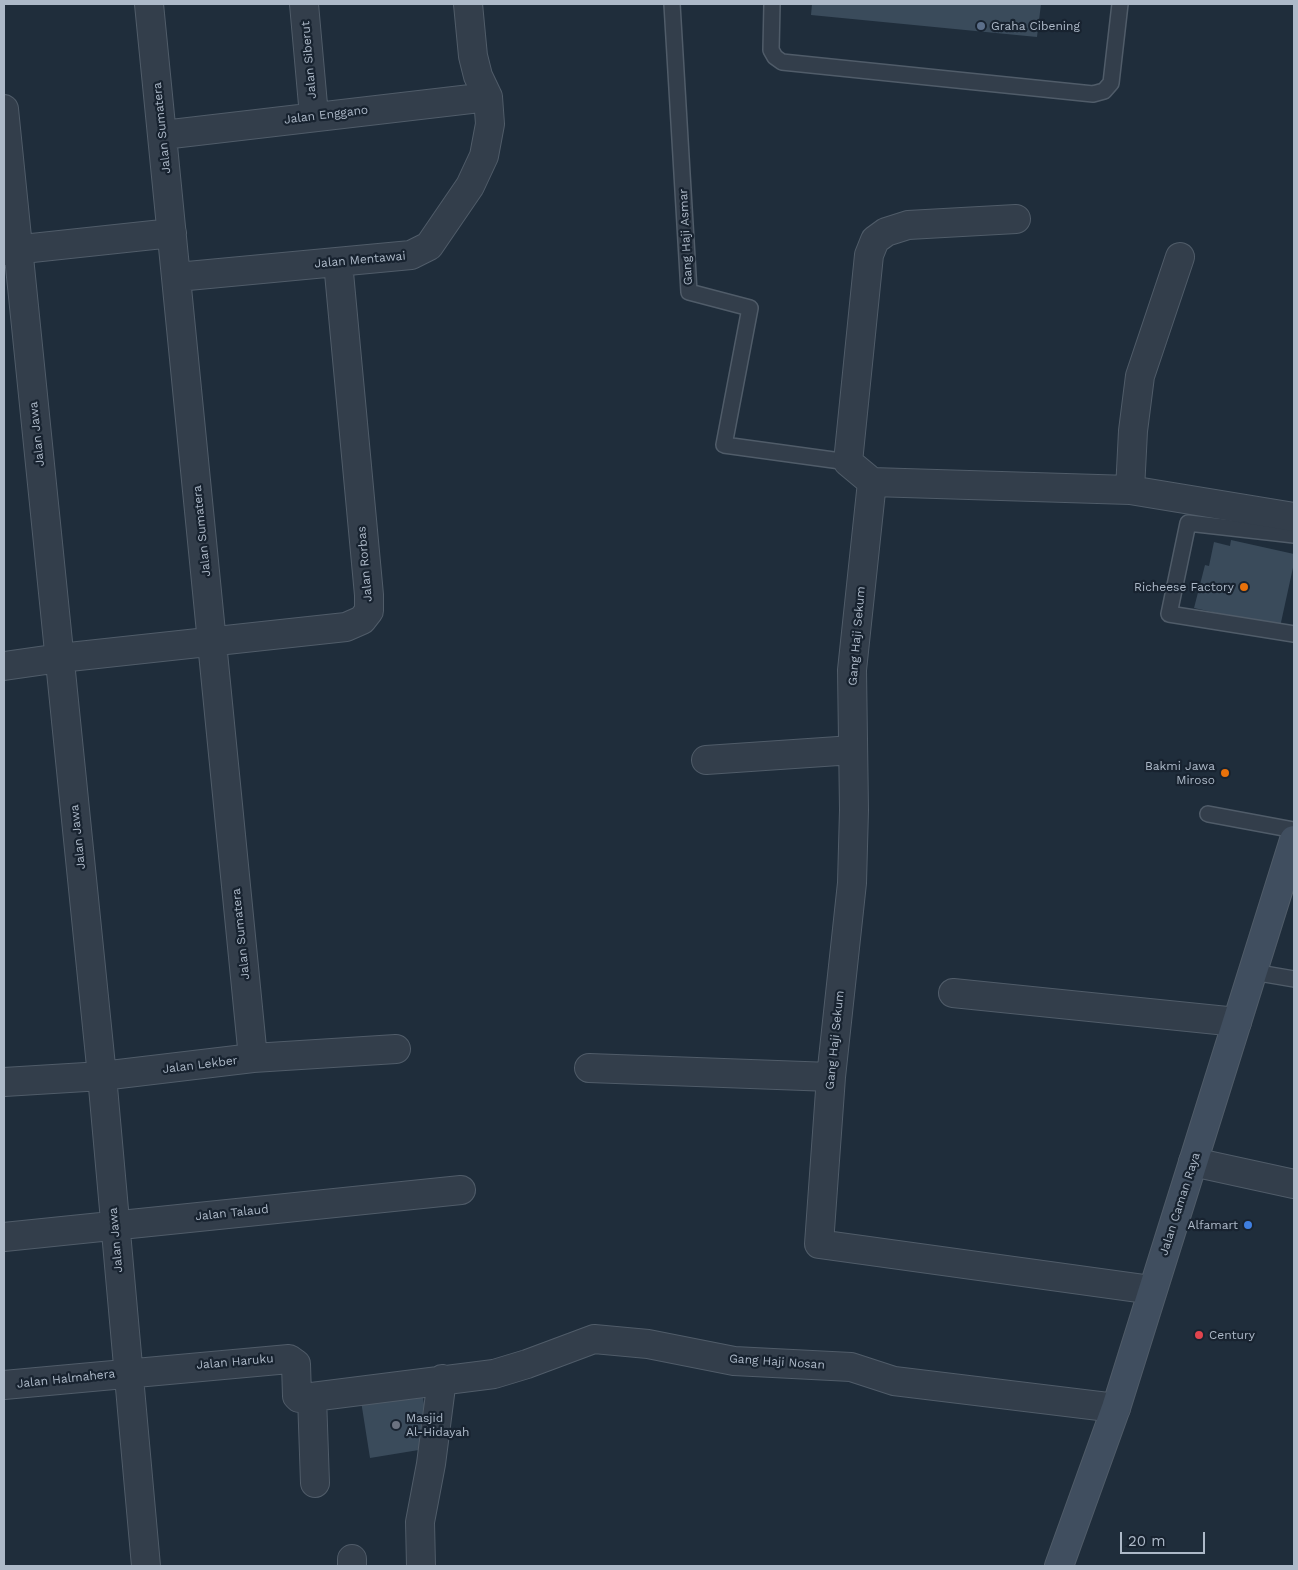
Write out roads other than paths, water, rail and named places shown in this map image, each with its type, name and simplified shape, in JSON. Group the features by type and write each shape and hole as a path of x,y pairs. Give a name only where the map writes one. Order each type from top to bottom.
{"main road":[{"name":"Jalan Caman Raya","path":"1059,1566 1116,1408 1294,840"}],"street":[{"name":"Jalan Sumatera","path":"149,4 253,1058"},
{"name":"Jalan Siberut","path":"304,4 314,116"},
{"name":"Jalan Mentawai","path":"177,277 411,255 429,246 465,194 484,156 490,124 488,97 478,76 474,56 468,4"},
{"name":"Jalan Enggano","path":"163,135 488,97"},
{"name":"Jalan Jawa","path":"4,109 11,250 60,658 102,1076 146,1566"},
{"path":"1016,219 977,219 908,226 886,232 875,240 869,255 848,462 872,482 1130,490 1294,517"},
{"path":"11,250 172,233"},
{"path":"1130,490 1133,431 1140,376 1180,257"},
{"name":"Jalan Rorbas","path":"4,666 60,658 346,627 362,620 369,611 338,262"},
{"name":"Gang Haji Sekum","path":"872,482 852,670 852,883 831,1077 818,1244 1152,1290"},
{"path":"706,760 853,750"},
{"path":"953,993 1237,1022"},
{"name":"Jalan Lekber","path":"4,1082 102,1076 253,1058 396,1049"},
{"path":"589,1068 831,1077"},
{"path":"1193,1162 1294,1184"},
{"name":"Jalan Talaud","path":"4,1237 115,1224 461,1190"},
{"name":"Gang Haji Nosan","path":"312,1397 442,1379 494,1374 594,1339 648,1344 734,1361 850,1367 894,1381 1116,1408"},
{"name":"Jalan Haruku","path":"128,1372 289,1358 296,1364 297,1396 299,1398 312,1397"},
{"name":"Jalan Halmahera","path":"4,1385 128,1372"},
{"path":"421,1566 420,1522 431,1464 442,1379"},
{"path":"312,1397 315,1483"}],"lane":[{"name":"Gang Haji Asmar","path":"672,4 689,292 750,308 724,445 848,462"},
{"path":"772,4 771,50 775,57 782,62 1093,94 1104,91 1111,83 1120,4"},
{"path":"1294,535 1188,523 1169,614 1294,634"},
{"path":"1208,814 1294,830"},
{"path":"1252,972 1294,979"}],"place":[{"name":"Graha Cibening","path":"981,26"},
{"name":"Richeese Factory","path":"1244,587"},
{"name":"Bakmi Jawa Miroso","path":"1225,773"},
{"name":"Alfamart","path":"1248,1225"},
{"name":"Century","path":"1199,1335"},
{"name":"Masjid Al-Hidayah","path":"396,1425"}]}
